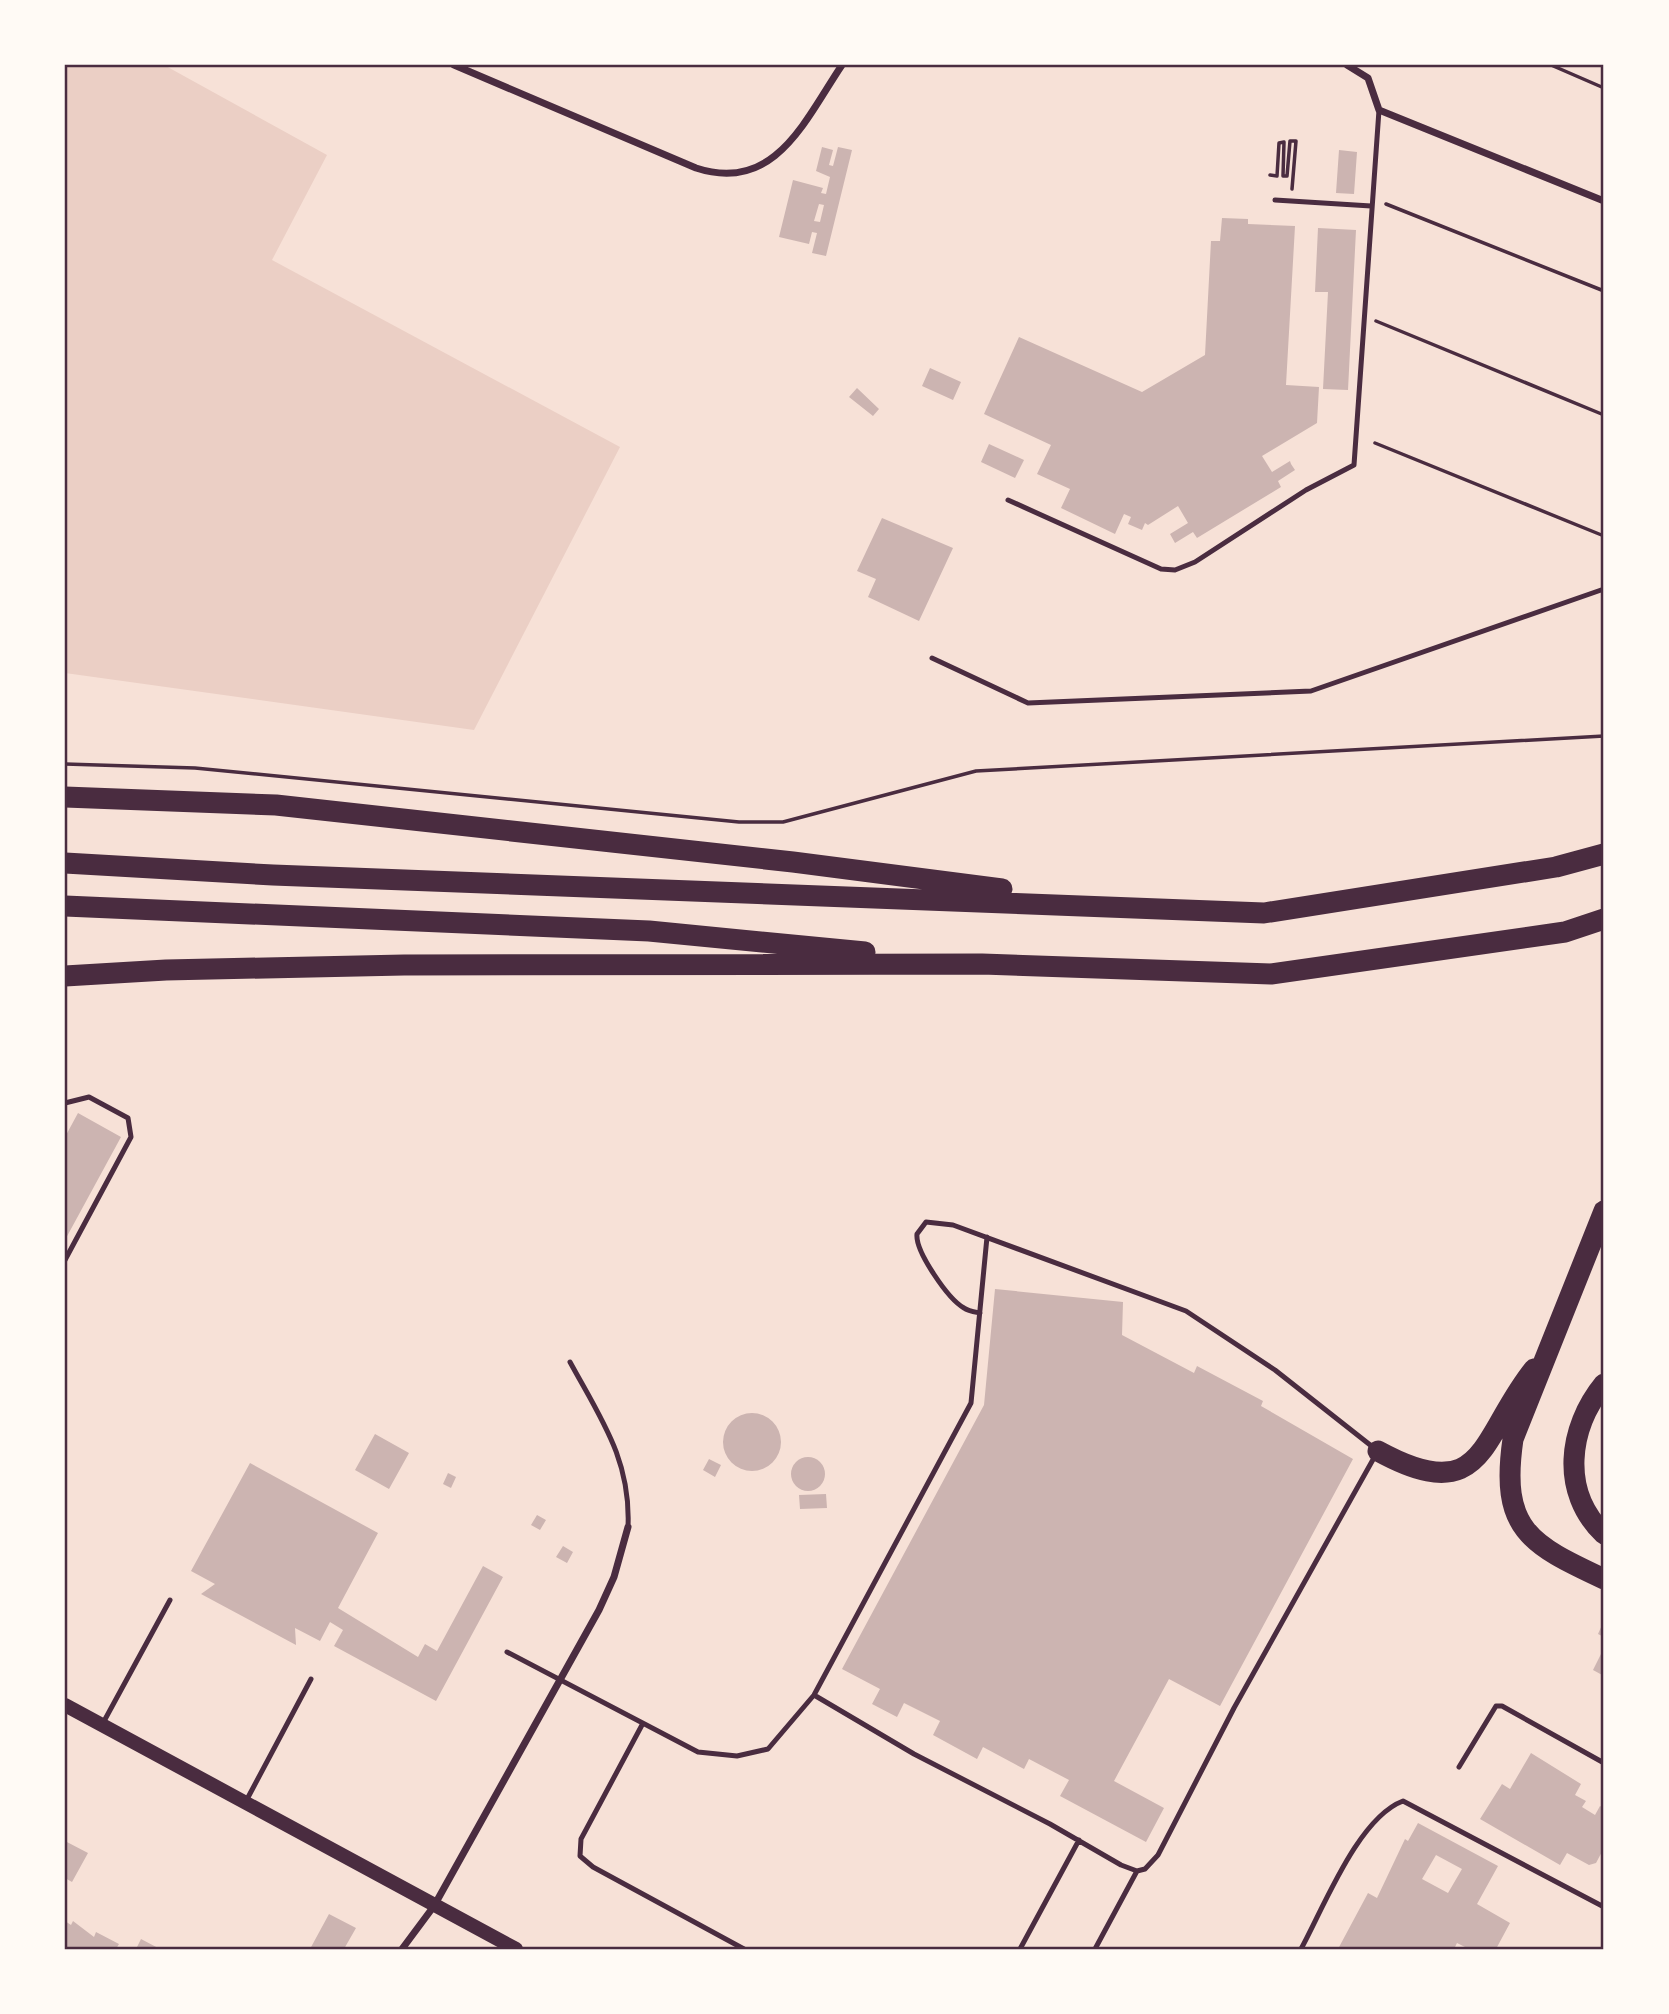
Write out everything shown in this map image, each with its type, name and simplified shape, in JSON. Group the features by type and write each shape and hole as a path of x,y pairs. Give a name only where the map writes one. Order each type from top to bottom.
{"highway":[{"path":"65,797 276,805 793,863 1136,907"},
{"path":"65,863 273,875 1264,913 1556,867 1604,854"},
{"path":"65,906 649,931 982,964"},
{"path":"65,973 404,965 982,964 1271,974 1565,932 1604,919"},
{"path":"1604,1211 1513,1439 1508,1472 1509,1497 1519,1522 1537,1543 1558,1557 1604,1579"},
{"path":"1378,1451 1425,1473 1457,1470 1472,1462 1485,1448 1516,1390 1546,1353"},
{"path":"1604,1384 1593,1398 1579,1427 1573,1451 1574,1477 1581,1502 1604,1534"}],"main road":[{"path":"65,1705 516,1949"}],"street":[{"path":"454,65 696,168 730,176 747,173 774,158 788,145 842,65"},
{"path":"1347,65 1368,78 1379,110 1604,201"},
{"path":"402,1949 434,1906 560,1680 614,1577 628,1527"}],"lane":[{"path":"1008,500 1161,569 1175,570 1195,562 1306,490 1354,465 1379,110"},
{"path":"1275,200 1371,206"},
{"path":"932,658 1028,703 1311,691 1604,589"},
{"path":"65,1110 67,1103 89,1097 128,1118 131,1137 65,1260"},
{"path":"980,1313 965,1309 947,1293 918,1246 916,1237 924,1224 932,1220 987,1237 1186,1311 1275,1370 1378,1451 1234,1708 1153,1863 1138,1871 1095,1949"},
{"path":"508,1651 642,1725 698,1752 737,1756 768,1749 814,1695 971,1403 987,1237"},
{"path":"570,1362 616,1445 629,1497 628,1527"},
{"path":"102,1725 170,1600"},
{"path":"245,1803 311,1679"},
{"path":"814,1695 914,1754 1079,1840 1121,1865 1138,1871"},
{"path":"1459,1767 1496,1706 1502,1706 1604,1763"},
{"path":"642,1725 581,1839 580,1856 593,1867 744,1949"},
{"path":"1301,1949 1365,1829 1390,1805 1403,1801 1604,1907"},
{"path":"1020,1949 1079,1840"}],"path":[{"path":"1551,65 1604,88"},
{"path":"1276,184 1279,143 1284,142 1283,176 1287,176 1290,141 1296,141 1291,202"},
{"path":"1269,175 1276,176"},
{"path":"1371,206 1390,204 1604,291"},
{"path":"1365,316 1604,415"},
{"path":"1375,443 1604,536"},
{"path":"65,764 195,768 725,821 783,822 976,771 1604,736"}],"shaded area":[{"path":"65,65 164,65 327,155 272,260 620,447 474,730 65,673"}],"building":[{"path":"822,147 833,150 829,165 833,166 838,147 852,150 826,256 812,253 817,233 812,232 809,244 779,237 793,180 823,188 821,193 826,194 830,177 816,171","holes":["819,204 824,205 820,222 814,221"]},
{"path":"1339,150 1357,152 1354,194 1336,193"},
{"path":"1222,218 1248,219 1248,224 1295,226 1286,385 1319,387 1317,423 1262,456 1272,472 1290,461 1295,470 1278,481 1281,487 1197,538 1193,532 1175,543 1170,534 1188,523 1178,506 1148,525 1145,523 1142,530 1128,524 1131,517 1124,514 1115,534 1061,508 1070,489 1037,474 1051,445 984,414 1019,337 1142,392 1205,355 1211,241 1220,241"},
{"path":"1318,228 1356,230 1348,390 1323,389 1328,292 1315,292"},
{"path":"930,368 961,382 953,400 922,386"},
{"path":"857,388 879,409 873,416 849,397"},
{"path":"989,444 1024,460 1015,478 981,462"},
{"path":"882,518 953,548 919,621 868,597 876,579 857,571"},
{"path":"78,1113 121,1137 65,1240 65,1137"},
{"path":"995,1289 1123,1302 1122,1335 1194,1373 1197,1366 1263,1401 1261,1406 1353,1459 1220,1706 1169,1679 1114,1781 1164,1808 1146,1842 1060,1796 1069,1780 1029,1759 1024,1769 983,1747 977,1759 933,1735 940,1721 904,1703 897,1717 872,1704 880,1689 842,1669 984,1405"},
{"path":"752,1413 768,1418 776,1426 781,1442 776,1458 768,1466 752,1471 736,1466 728,1458 723,1442 728,1426 736,1418"},
{"path":"375,1434 409,1453 389,1489 355,1470"},
{"path":"808,1457 820,1462 825,1474 820,1486 808,1491 796,1486 791,1474 796,1462"},
{"path":"709,1459 721,1465 715,1477 703,1470"},
{"path":"250,1463 378,1533 338,1608 418,1657 425,1644 437,1651 483,1566 503,1577 436,1701 334,1646 343,1630 330,1622 320,1641 295,1628 296,1645 201,1594 215,1584 191,1571"},
{"path":"448,1473 456,1477 451,1488 443,1484"},
{"path":"826,1494 827,1508 800,1509 799,1495"},
{"path":"537,1515 546,1520 540,1530 531,1525"},
{"path":"563,1546 573,1552 567,1563 556,1557"},
{"path":"1602,1625 1604,1626 1604,1637 1598,1634"},
{"path":"1604,1648 1604,1676 1593,1670"},
{"path":"1531,1753 1581,1784 1575,1795 1586,1801 1582,1807 1595,1815 1600,1806 1604,1808 1604,1848 1596,1863 1589,1865 1567,1853 1560,1865 1480,1819 1502,1784 1510,1789"},
{"path":"1418,1823 1498,1866 1477,1904 1510,1923 1496,1949 1469,1949 1457,1943 1454,1949 1338,1949 1368,1893 1377,1898 1405,1839 1408,1841","holes":["1436,1855 1462,1869 1448,1893 1422,1879"]},
{"path":"65,1841 88,1853 72,1882 65,1878"},
{"path":"329,1914 356,1928 344,1949 310,1949"},
{"path":"65,1921 71,1925 73,1921 94,1937 96,1932 119,1944 116,1949 65,1949"},
{"path":"141,1939 160,1949 136,1949"}]}
